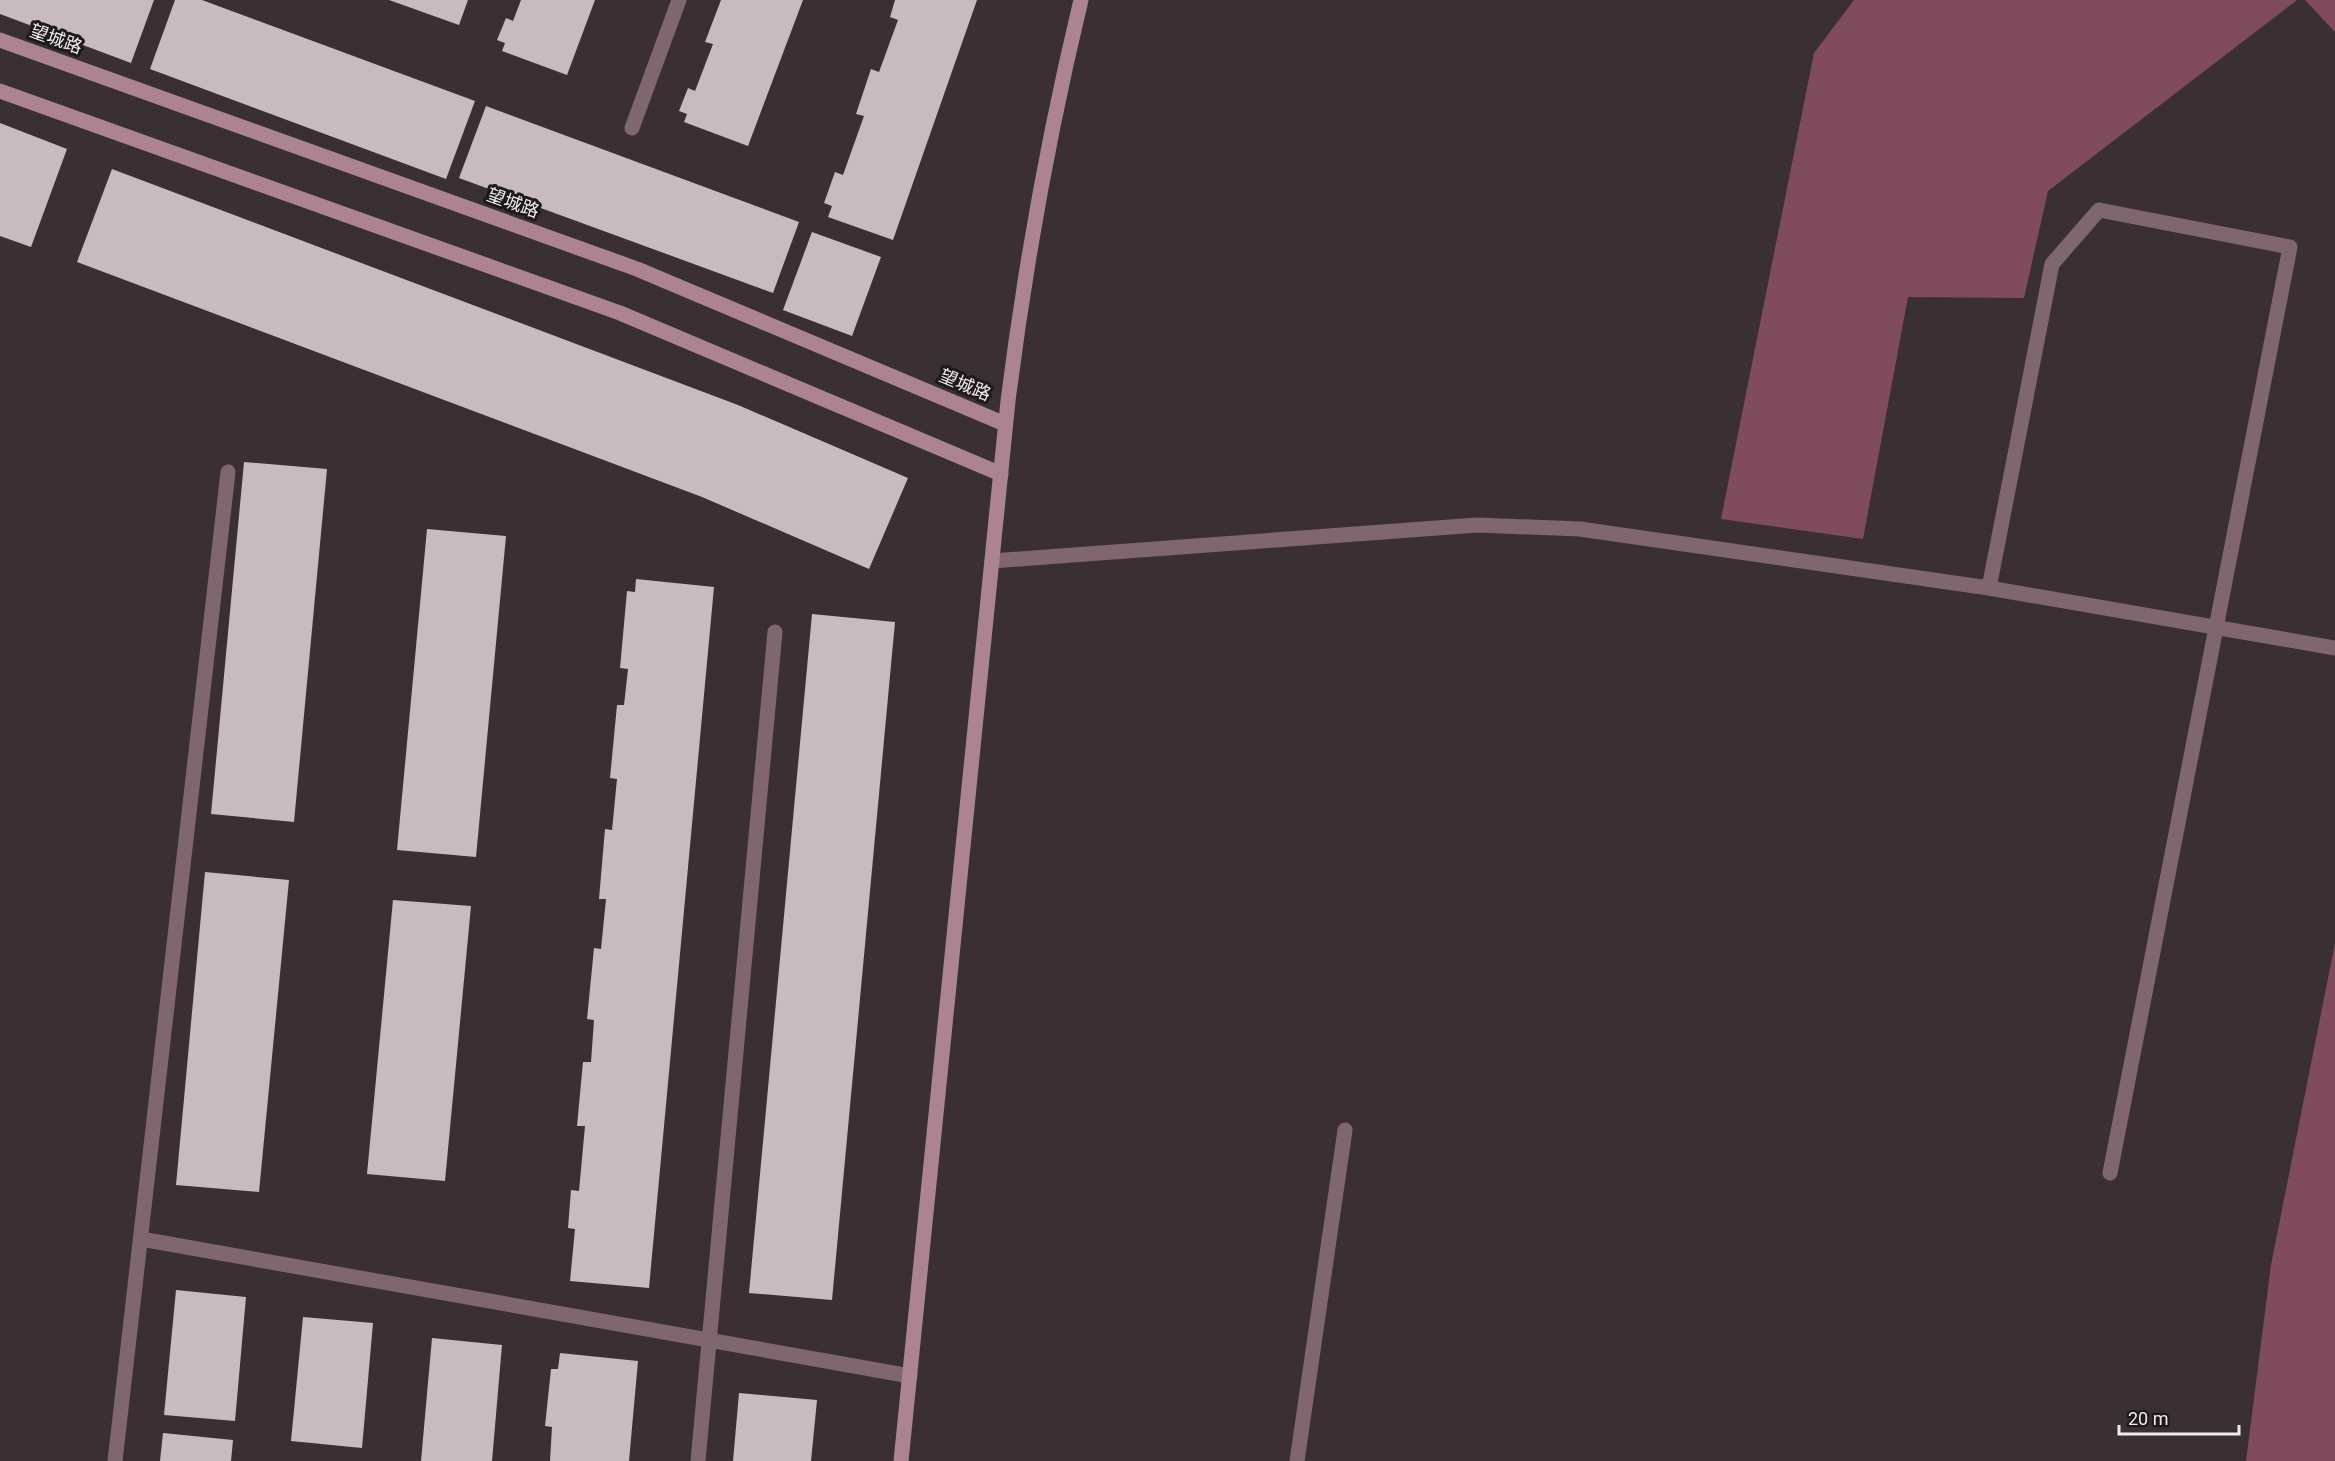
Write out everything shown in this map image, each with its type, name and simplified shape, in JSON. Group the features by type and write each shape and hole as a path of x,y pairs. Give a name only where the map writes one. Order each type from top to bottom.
{"street":[{"path":"901,1461 1005,424 1022,293 1040,185 1081,0"},
{"name":"望城路","path":"0,40 637,268 1005,424"},
{"path":"0,91 620,313 1001,474"}],"lane":[{"path":"632,128 679,0"},
{"path":"1989,588 2052,264 2099,210 2290,247 2110,1173"},
{"path":"115,1461 228,472"},
{"path":"992,561 1477,525 1580,529 1643,536 1989,588 2335,648"},
{"path":"698,1461 775,632"},
{"path":"1297,1461 1345,1130"},
{"path":"141,1239 910,1376"}],"shaded area":[{"path":"1854,0 2297,0 2048,191 2024,298 1908,297 1863,539 1721,519 1814,53"},
{"path":"2305,0 2335,0 2335,32"},
{"path":"2335,943 2335,1461 2246,1461 2271,1265"}],"building":[{"path":"0,0 154,0 131,63 0,14"},
{"path":"175,0 202,0 475,101 446,179 150,69"},
{"path":"389,0 468,0 459,25"},
{"path":"521,0 595,0 567,75 502,51 505,43 497,40 506,18 513,21"},
{"path":"721,0 803,0 748,146 684,122 687,114 679,111 688,88 695,91 713,44 705,42"},
{"path":"895,0 977,0 893,240 828,217 832,206 824,203 835,172 843,175 864,116 856,114 871,69 879,72 898,20 890,17"},
{"path":"486,106 799,222 773,293 459,178"},
{"path":"0,123 67,149 31,247 0,236"},
{"path":"112,169 738,405 908,478 869,569 702,497 77,262"},
{"path":"812,232 881,257 852,336 783,310"},
{"path":"244,462 327,469 294,822 211,814"},
{"path":"427,529 506,536 476,857 397,850"},
{"path":"636,579 714,587 649,1288 570,1281 575,1229 568,1228 571,1190 579,1191 585,1126 577,1126 583,1062 591,1062 594,1020 587,1019 594,948 601,949 606,899 599,899 605,829 612,830 617,779 610,778 617,705 624,705 628,669 620,668 627,591 635,592"},
{"path":"812,614 895,622 832,1300 749,1293"},
{"path":"205,872 289,880 259,1192 176,1185"},
{"path":"393,900 471,906 445,1181 367,1174"},
{"path":"176,1290 246,1297 235,1421 164,1415"},
{"path":"303,1317 373,1323 362,1448 291,1441"},
{"path":"432,1338 502,1345 492,1461 421,1461"},
{"path":"560,1353 638,1361 629,1461 550,1461 552,1427 545,1426 551,1369 558,1369"},
{"path":"739,1393 817,1400 811,1461 733,1461"},
{"path":"163,1433 233,1440 231,1461 160,1461"}]}
